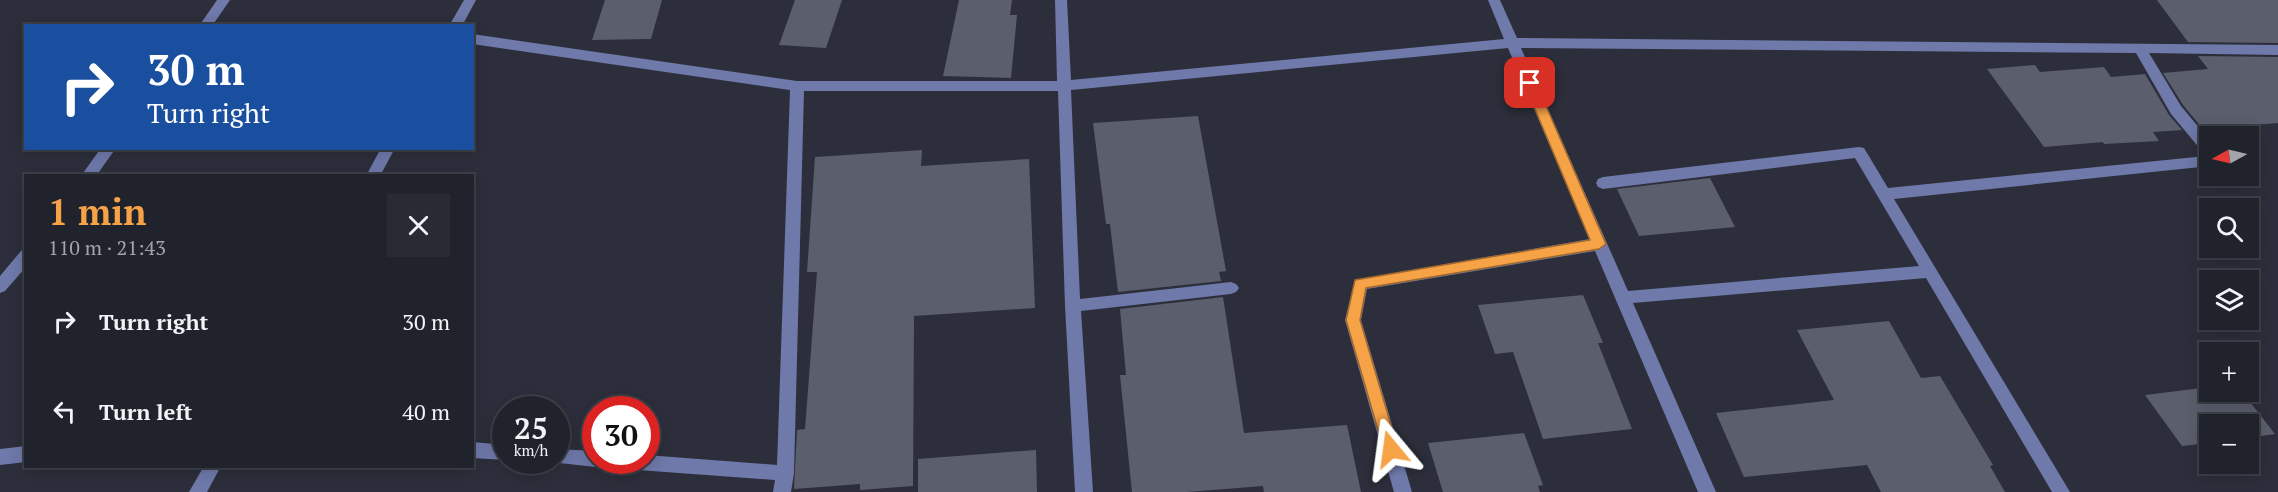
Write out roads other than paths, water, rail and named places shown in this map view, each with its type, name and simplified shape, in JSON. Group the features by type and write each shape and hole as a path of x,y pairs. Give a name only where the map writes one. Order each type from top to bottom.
{"street":[{"path":"206,24 224,0"},
{"path":"456,24 470,0"},
{"path":"1061,0 1072,306 1084,492"},
{"path":"1494,0 1707,492"},
{"path":"474,39 797,86 1064,86 1512,43 2278,50"},
{"path":"2139,47 2176,110 2199,138"},
{"path":"782,492 785,473 797,86"},
{"path":"90,174 108,150"},
{"path":"374,174 387,150"},
{"path":"1604,183 1859,152 2061,492"},
{"path":"1884,194 2199,162"},
{"path":"1403,492 1353,320 1360,284 1599,244"},
{"path":"0,287 24,257"},
{"path":"1623,298 1930,271"},
{"path":"1072,306 1231,288"},
{"path":"474,450 492,452"},
{"path":"0,457 24,454"},
{"path":"660,464 785,473"},
{"path":"198,492 212,468"}]}
